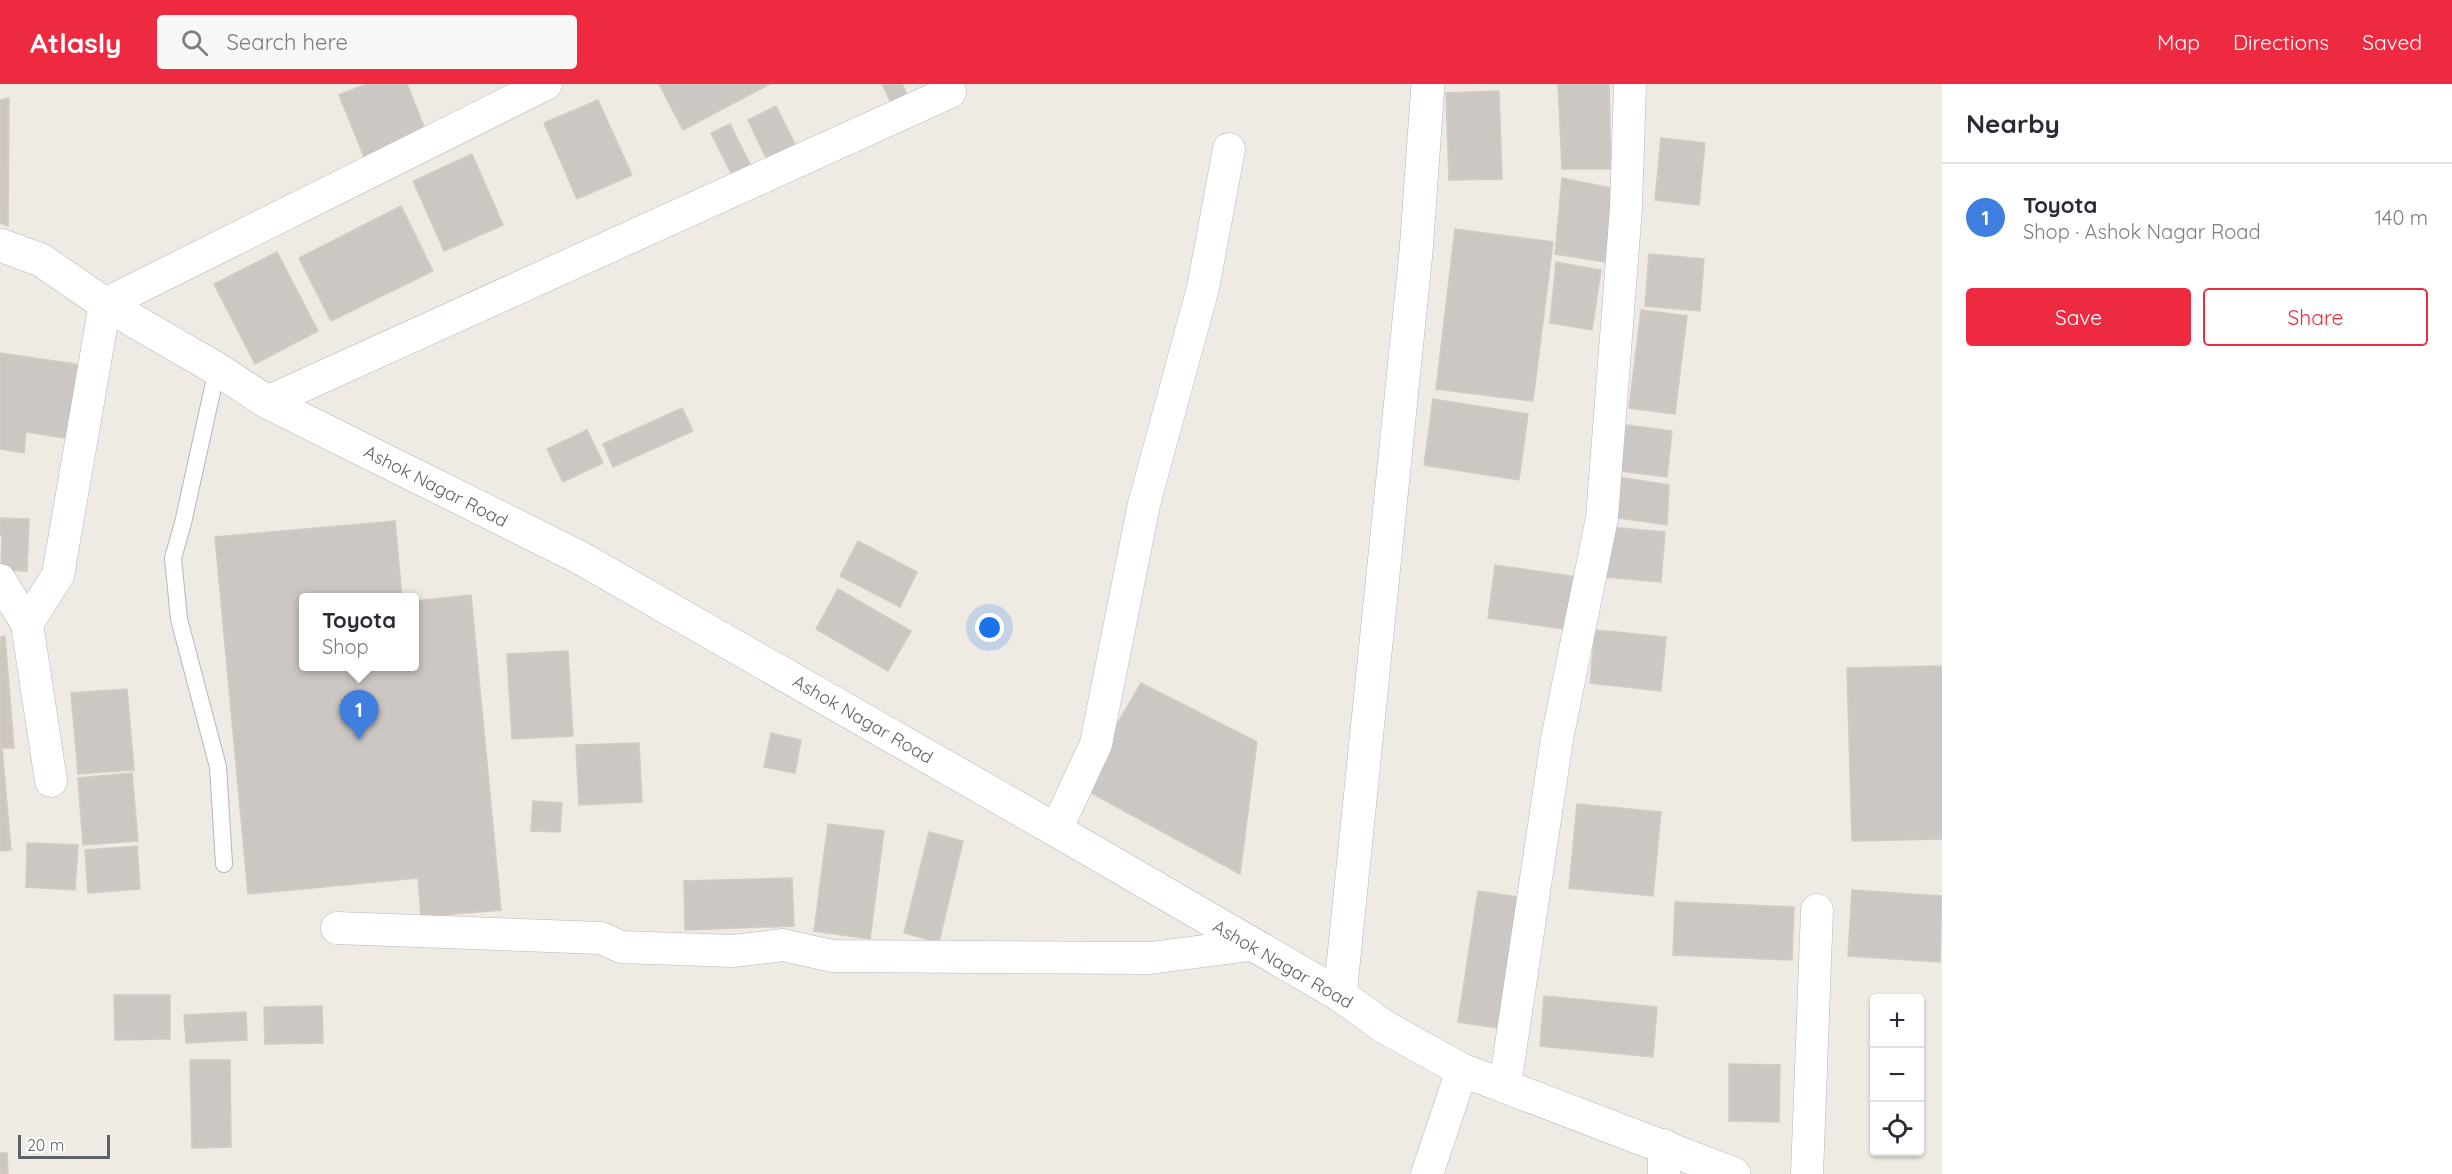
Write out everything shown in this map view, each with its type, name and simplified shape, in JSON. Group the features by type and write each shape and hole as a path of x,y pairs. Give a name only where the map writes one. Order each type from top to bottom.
{"street":[{"path":"27,624 58,575 105,304 546,84"},
{"path":"1340,995 1416,252 1428,84"},
{"path":"1504,1085 1557,739 1602,518 1626,208 1630,84"},
{"path":"267,402 950,92"},
{"path":"1056,830 1096,744 1144,504 1203,288 1229,149"},
{"name":"Ashok Nagar Road","path":"0,245 41,260 105,304 217,369 267,402 577,556 1056,830 1250,945 1340,995 1383,1026 1462,1070 1504,1085 1664,1160 1734,1174"},
{"path":"0,580 27,624 51,781"},
{"path":"1807,1174 1817,910"},
{"path":"337,928 601,938 621,947 733,951 783,945 831,956 1150,958 1250,945"},
{"path":"1427,1174 1462,1070"}],"lane":[{"path":"217,369 183,523 173,558 179,619 218,767 224,864"}],"building":[{"path":"366,84 407,84 429,139 367,164 339,95"},
{"path":"659,84 770,84 683,130"},
{"path":"882,84 902,84 912,105 896,113"},
{"path":"1558,84 1609,84 1611,169 1562,169"},
{"path":"1499,91 1502,179 1449,180 1446,93"},
{"path":"9,98 8,226 0,223 0,100"},
{"path":"598,100 632,175 577,199 544,123"},
{"path":"776,106 800,154 771,168 748,120"},
{"path":"730,124 755,174 736,183 711,133"},
{"path":"1661,138 1705,143 1699,205 1655,200"},
{"path":"472,154 503,225 444,251 413,181"},
{"path":"1562,178 1616,189 1605,262 1555,254"},
{"path":"401,206 433,271 331,321 299,258"},
{"path":"1455,229 1553,242 1533,401 1436,389"},
{"path":"277,252 318,331 255,364 214,284"},
{"path":"1649,254 1704,259 1700,311 1645,306"},
{"path":"1556,262 1601,270 1592,330 1550,323"},
{"path":"1641,310 1687,316 1675,414 1629,408"},
{"path":"0,353 81,365 71,439 26,432 24,453 0,449"},
{"path":"1433,399 1528,414 1519,480 1424,465"},
{"path":"682,408 693,431 613,467 603,444"},
{"path":"1626,425 1672,431 1667,477 1620,471"},
{"path":"587,430 603,463 563,482 547,449"},
{"path":"1618,477 1669,485 1667,525 1613,517"},
{"path":"0,518 29,519 27,571 1,570"},
{"path":"395,521 402,593 299,593 299,671 419,671 419,601 471,595 501,910 421,917 418,878 248,894 215,537"},
{"path":"1608,527 1665,532 1661,582 1604,577"},
{"path":"858,541 917,572 900,607 840,576"},
{"path":"1495,565 1577,577 1570,630 1488,618"},
{"path":"838,589 911,631 888,671 816,629"},
{"path":"1595,630 1666,637 1661,691 1590,683"},
{"path":"5,636 14,748 2,748 11,850 0,851 0,637"},
{"path":"568,651 573,736 512,739 507,654"},
{"path":"1942,666 1942,839 1852,841 1847,668"},
{"path":"1141,683 1257,742 1240,874 1080,787"},
{"path":"127,689 134,770 78,774 71,693"},
{"path":"771,733 801,740 795,773 764,767"},
{"path":"639,743 642,802 579,805 576,745"},
{"path":"132,773 138,841 83,845 78,778"},
{"path":"533,801 562,803 560,832 531,831"},
{"path":"1577,804 1661,812 1653,896 1569,888"},
{"path":"828,824 884,831 870,939 814,931"},
{"path":"929,832 963,841 939,942 904,933"},
{"path":"27,843 78,845 75,890 26,887"},
{"path":"137,846 140,889 88,893 85,850"},
{"path":"792,878 794,926 685,930 684,881"},
{"path":"1852,890 1942,896 1940,962 1848,956"},
{"path":"1478,891 1524,898 1504,1029 1458,1022"},
{"path":"1675,902 1794,907 1792,960 1673,955"},
{"path":"114,995 170,995 170,1039 115,1040"},
{"path":"1544,996 1657,1007 1653,1057 1540,1046"},
{"path":"322,1006 323,1043 265,1044 264,1007"},
{"path":"246,1012 247,1040 186,1043 184,1015"},
{"path":"190,1060 230,1060 231,1147 192,1148"},
{"path":"1729,1064 1780,1065 1779,1122 1729,1121"},
{"path":"0,1153 7,1153 8,1174 0,1174"}],"place":[{"name":"Toyota","path":"359,740"}]}
